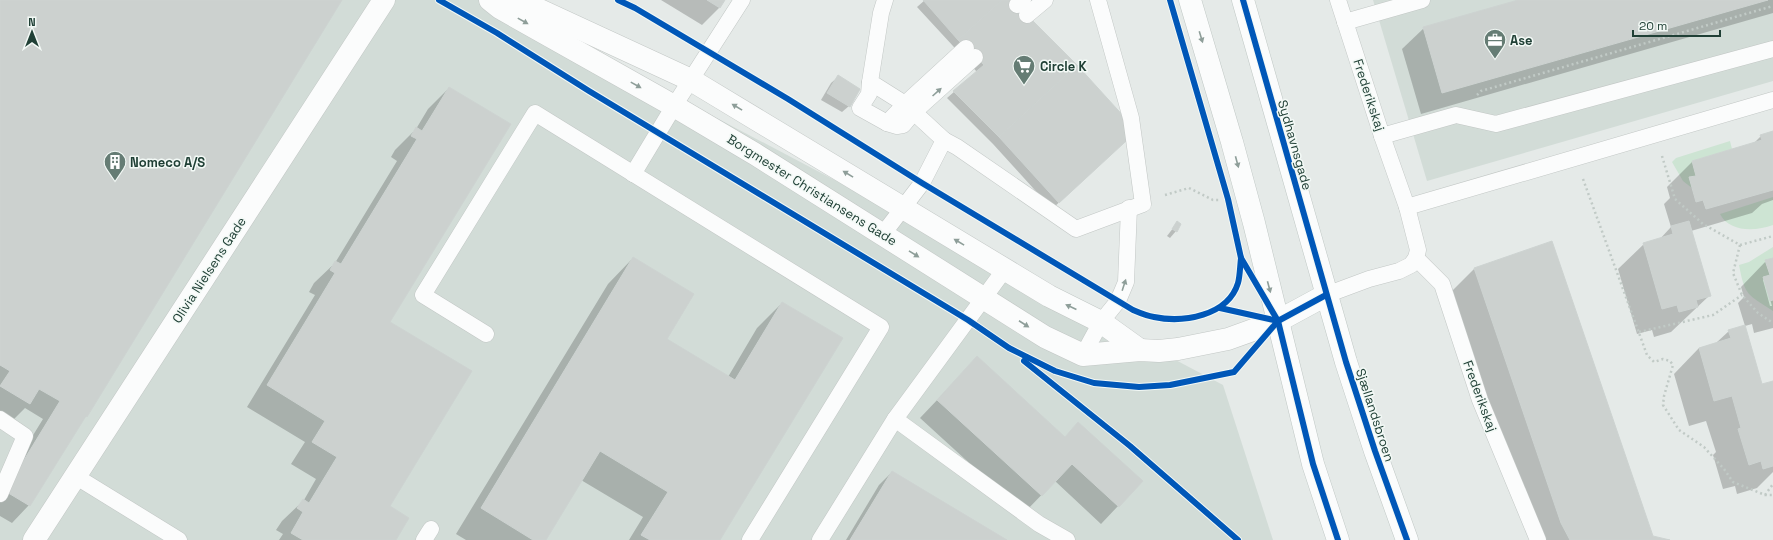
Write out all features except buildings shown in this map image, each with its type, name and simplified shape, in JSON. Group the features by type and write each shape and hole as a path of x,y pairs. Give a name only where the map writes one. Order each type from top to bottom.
{"street":[{"name":"Olivia Nielsens Gade","path":"34,540 384,0"},
{"name":"Borgmester Christiansens Gade","path":"490,0 500,8 674,106 883,234 1045,337 1083,355"},
{"path":"518,0 691,80 1049,296 1101,322 1140,350"},
{"path":"1190,0 1232,142 1313,464 1338,540"},
{"name":"Sydhavnsgade","path":"1243,0 1326,295"},
{"path":"1083,355 1140,350 1178,350 1228,339 1278,321 1326,295"},
{"name":"Sjællandsbroen","path":"1326,295 1375,451 1407,540"}],"lane":[{"path":"885,0 881,13 870,82 870,94 860,108 887,124 897,126 903,125 909,108 971,52"},
{"path":"1023,7 1045,0"},
{"path":"1083,355 1101,322 1118,301 1126,282 1136,206 1130,118 1098,0"},
{"name":"Frederikskaj","path":"1338,0 1417,240 1418,250 1416,258 1442,284 1480,400 1538,540"},
{"path":"1345,22 1422,0"},
{"path":"634,174 674,106 739,6"},
{"path":"1382,136 1456,115 1496,124 1773,49"},
{"path":"870,82 909,108 944,140 957,147 1076,228 1136,206"},
{"path":"1407,207 1773,100"},
{"path":"486,334 423,294 535,113 882,327 750,540"},
{"path":"883,234 922,183 944,140"},
{"path":"1326,295 1369,279 1399,271 1411,265 1416,258"},
{"path":"820,540 895,419 1005,270"},
{"path":"0,419 25,436 0,494"},
{"path":"895,419 1039,524 1067,540"},
{"path":"75,476 179,540"}],"path":[{"path":"1456,115 1482,91 1773,6"},
{"path":"1655,135 1675,199 1703,224 1740,245 1773,236"},
{"path":"1576,158 1647,355 1654,362 1663,359 1670,361 1673,365 1664,396 1663,405 1678,430 1704,447 1724,469 1733,482 1765,496 1773,495"},
{"path":"1136,206 1189,188 1213,200 1228,199"},
{"path":"1740,245 1733,273 1742,294 1758,313 1773,323"},
{"path":"1639,332 1713,315 1742,294"},
{"path":"1765,496 1773,484"}],"shaded area":[{"path":"0,0 493,0 1223,385 1273,540 0,540"},
{"path":"1373,0 1773,0 1773,81 1427,181"}],"green space":[{"path":"1730,141 1732,149 1692,161 1696,176 1689,178 1692,188 1683,181 1672,162 1676,158"},
{"path":"1773,197 1773,225 1744,229 1730,225 1720,214"},
{"path":"1773,247 1773,311 1749,294 1743,283 1739,265 1749,262"}],"cycle path":[{"path":"439,0 497,33 589,91 968,320 1009,348 1055,371 1094,383 1139,387 1170,385 1234,372 1278,321 1326,295"},
{"path":"618,0 635,8 788,99 922,183 1133,310 1146,315 1166,319 1191,318 1215,310 1225,303 1233,294 1239,280 1241,258"},
{"path":"1170,0 1228,199 1241,258 1278,321 1313,464 1338,540"},
{"path":"1243,0 1346,362 1375,451 1407,540"},
{"path":"1220,308 1278,321"},
{"path":"1024,361 1130,446 1238,540"}],"place":[{"name":"Ase","path":"1495,60"},
{"name":"Circle K","path":"1024,86"},
{"name":"Nomeco A/S","path":"115,182"}]}
